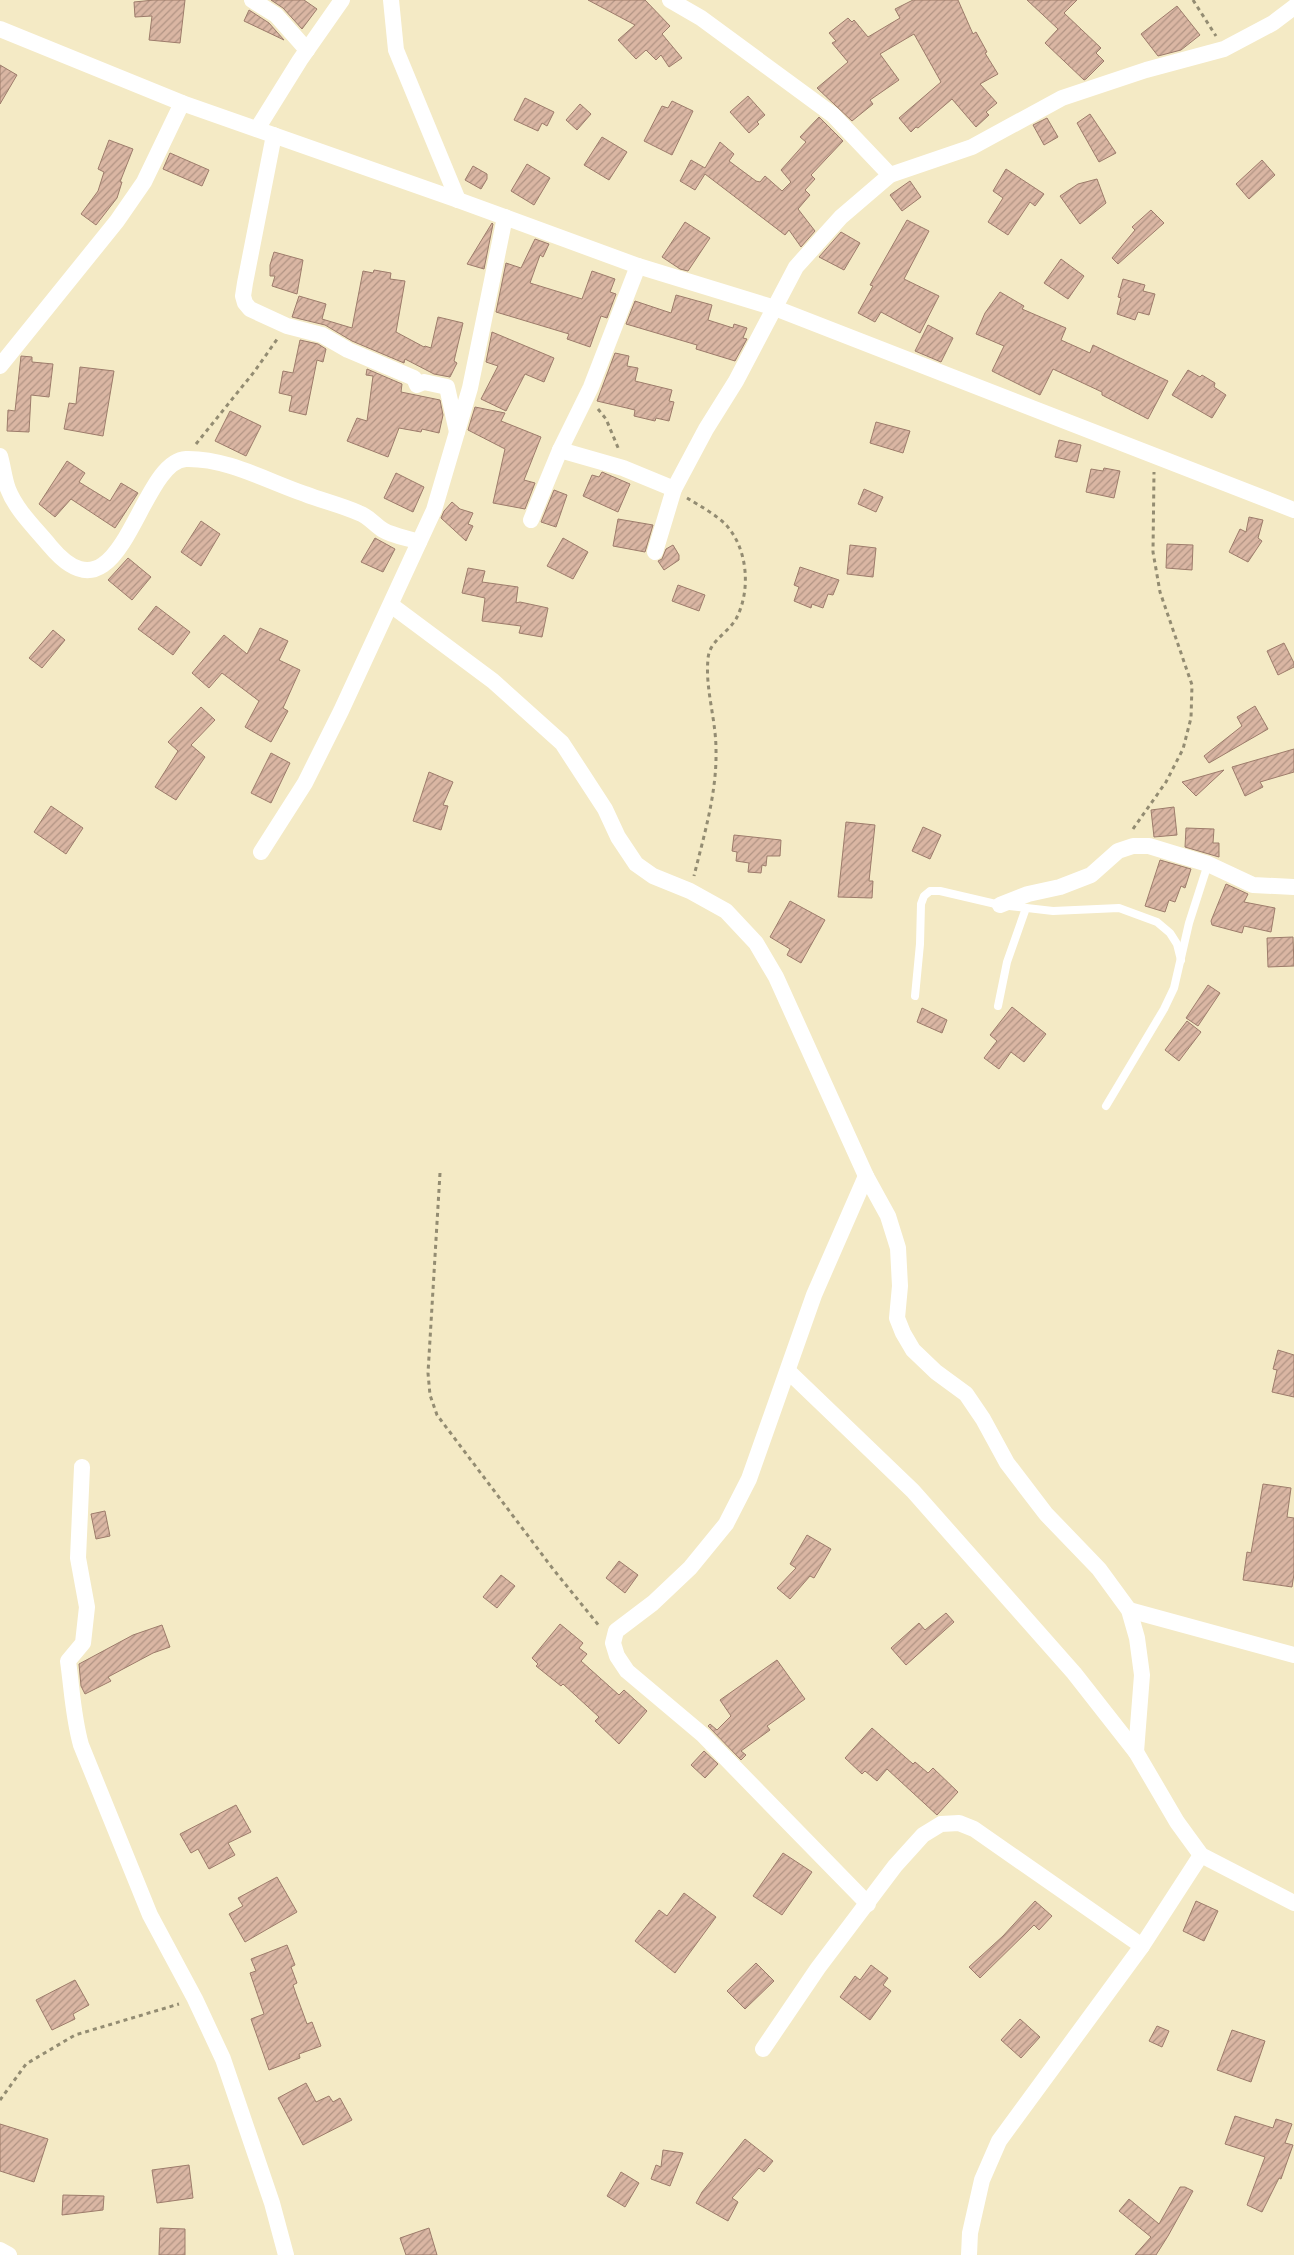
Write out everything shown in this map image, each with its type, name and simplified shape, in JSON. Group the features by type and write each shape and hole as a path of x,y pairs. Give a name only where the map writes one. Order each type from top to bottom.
{"street":[{"path":"252,0 276,15 307,50"},
{"path":"257,129 307,50 342,0"},
{"path":"391,0 396,50 458,200"},
{"path":"670,0 701,18 833,116 890,175"},
{"path":"655,552 674,489 706,428 736,381 796,267 840,216 890,175 972,147 1062,98 1146,70 1224,49 1272,23 1294,7"},
{"path":"0,30 182,103 458,200 638,266 775,308 1294,510"},
{"path":"0,366 116,221 144,182 182,103"},
{"path":"274,135 243,296 245,303 250,309 287,326 322,335 348,350 398,373 409,375 414,378 417,385 424,382 447,387 457,434"},
{"path":"261,852 305,783 391,605 434,510 470,388 505,217"},
{"path":"532,520 560,450 591,388 638,266"},
{"path":"560,450 623,468 674,489"},
{"path":"0,456 8,489 22,513 67,565 79,570 92,570 104,564 117,551 169,468 183,460 200,460 222,464 266,479 360,513 385,531 419,542"},
{"path":"391,605 493,680 562,743 605,809 618,837 636,864 653,876 690,891 726,911 756,943 776,977 866,1176 888,1216 898,1248 900,1286 897,1318 903,1333 913,1350 936,1372 966,1394 1013,1470 1046,1514 1099,1569 1129,1610 1137,1638 1142,1675 1136,1752"},
{"path":"1000,905 1028,894 1060,887 1091,875 1118,851 1133,846 1149,846 1208,864 1254,885 1294,887"},
{"path":"866,1176 814,1294 749,1479 726,1524 690,1568 653,1603 616,1631 613,1643 617,1656 627,1671 703,1735 868,1904"},
{"path":"788,1371 913,1491 1074,1674 1136,1752 1177,1822 1201,1855 1294,1903"},
{"path":"82,1467 78,1558 87,1607 83,1643 68,1661 74,1718 81,1745 150,1915 195,1999 223,2059 272,2203 286,2255"},
{"path":"1129,1610 1294,1655"},
{"path":"763,2049 818,1968 895,1866 923,1835 941,1824 959,1824 974,1829 1142,1946"},
{"path":"969,2255 970,2233 982,2180 999,2141 1142,1946 1201,1855"},
{"path":"0,2250 9,2255"}],"lane":[{"path":"1106,1106 1164,1009 1174,988 1188,923 1208,864"},
{"path":"915,996 920,944 921,904 924,896 930,891 940,891 1000,905 1053,911 1119,908 1157,922 1170,933 1177,944 1181,960"},
{"path":"998,1006 1008,962 1026,908"}],"path":[{"path":"1193,0 1224,49"},
{"path":"183,460 254,372 287,326"},
{"path":"591,388 596,406 606,420 617,444 623,468"},
{"path":"1118,851 1166,782 1183,749 1191,718 1192,685 1160,592 1152,552 1155,494 1153,456"},
{"path":"674,489 726,525 738,541 746,572 744,596 736,619 713,644 708,657 708,682 716,749 713,803 690,891"},
{"path":"440,1173 428,1364 430,1395 437,1415 553,1569 613,1643"},
{"path":"0,2100 26,2064 75,2035 195,1999"}],"building":[{"path":"185,0 180,43 149,40 152,16 135,17 134,2"},
{"path":"271,0 304,0 317,9 302,29 283,8"},
{"path":"588,0 645,0 670,26 662,34 682,58 669,67 661,55 656,60 646,50 636,59 618,40 635,25"},
{"path":"913,0 958,0 973,34 976,32 987,52 985,53 998,74 980,84 997,103 986,112 989,115 976,127 952,99 911,132 899,118 941,82 914,34 880,54 899,80 870,100 873,104 852,121 817,88 848,62 832,43 836,41 829,33 848,18 852,22 854,20 868,37 900,18 895,9"},
{"path":"1027,0 1077,0 1064,13 1101,48 1096,53 1104,61 1086,79 1084,80 1045,43 1058,29"},
{"path":"1177,6 1200,35 1181,50 1158,56 1141,34"},
{"path":"249,10 269,23 284,40 244,21"},
{"path":"0,65 17,75 0,104"},
{"path":"748,96 765,115 749,133 730,112"},
{"path":"525,98 554,112 547,126 542,123 538,131 514,120"},
{"path":"672,101 693,111 672,155 644,141 662,106 668,108"},
{"path":"580,104 591,114 577,130 566,120"},
{"path":"1090,114 1116,153 1099,162 1077,123"},
{"path":"819,117 843,141 811,175 815,179 805,190 810,195 798,209 815,231 801,247 789,230 785,235 705,174 695,190 680,181 691,160 705,168 720,142 734,154 729,161 756,181 760,182 765,176 782,191 791,182 781,170 806,142 800,137"},
{"path":"1047,118 1058,137 1044,145 1033,125"},
{"path":"602,137 627,152 609,180 584,165"},
{"path":"109,140 133,149 120,182 122,182 117,198 96,225 81,214 98,191 104,172 98,169"},
{"path":"170,153 209,170 202,186 163,169"},
{"path":"1262,160 1275,175 1249,199 1236,184"},
{"path":"527,164 550,178 534,205 511,191"},
{"path":"473,166 487,174 487,179 481,189 465,180"},
{"path":"1006,169 1044,194 1035,206 1030,202 1008,235 988,222 1003,198 993,191"},
{"path":"1097,179 1106,203 1080,224 1060,196 1078,184"},
{"path":"910,181 921,197 902,211 890,195"},
{"path":"1151,210 1164,223 1118,264 1112,258 1135,230 1132,227"},
{"path":"907,220 929,231 904,279 939,296 920,333 881,312 875,322 858,313 873,286 870,285"},
{"path":"685,222 710,238 688,271 680,269 662,257"},
{"path":"492,223 484,269 467,264"},
{"path":"841,232 860,243 844,270 819,257"},
{"path":"535,239 549,244 543,257 540,255 530,283 582,299 592,271 615,279 610,292 616,294 607,318 601,316 590,347 567,339 569,334 496,312 506,263 521,268"},
{"path":"274,252 303,260 297,294 272,286 275,276 270,276 270,265"},
{"path":"1061,259 1084,276 1068,299 1044,283"},
{"path":"374,270 391,273 390,279 405,281 396,332 424,347 431,348 438,317 463,323 454,361 457,363 450,377 434,374 405,359 404,363 352,341 325,325 292,317 299,296 326,304 322,319 352,328 363,271 373,273"},
{"path":"1123,279 1145,285 1143,291 1155,294 1149,315 1138,312 1135,320 1117,314 1121,298 1118,297"},
{"path":"1000,292 1024,306 1022,309 1066,328 1061,340 1090,353 1093,345 1168,381 1148,419 1102,395 1102,392 1053,369 1040,395 992,371 1004,346 976,334 985,313"},
{"path":"676,295 712,305 708,320 733,328 734,324 747,328 743,338 747,339 735,361 696,349 697,345 626,324 635,301 671,313"},
{"path":"928,325 953,338 941,362 915,351"},
{"path":"492,332 554,358 544,382 525,374 506,411 481,399 498,366 486,362"},
{"path":"300,340 318,344 326,349 323,362 317,360 306,415 289,411 292,396 279,393 283,371 293,373"},
{"path":"615,353 629,356 627,366 638,368 635,381 672,390 669,401 674,402 669,421 656,418 655,421 634,416 635,410 597,401"},
{"path":"21,356 32,357 32,362 53,364 49,397 31,395 29,432 7,431 8,410 15,411"},
{"path":"80,367 114,371 103,436 64,429 69,403 76,404"},
{"path":"367,369 402,384 401,392 440,400 443,415 439,433 422,429 421,432 399,428 388,457 347,441 357,418 367,421 373,376 366,375"},
{"path":"1188,370 1200,377 1202,375 1215,383 1214,387 1226,395 1212,418 1172,395"},
{"path":"475,407 505,413 501,421 541,437 524,480 535,483 525,509 493,503 505,449 468,430"},
{"path":"230,411 261,426 246,456 215,441"},
{"path":"876,422 910,431 903,453 870,443"},
{"path":"1059,440 1081,445 1077,462 1055,457"},
{"path":"67,461 85,473 79,482 110,501 121,483 138,493 115,528 71,499 55,517 39,504"},
{"path":"1104,468 1120,471 1114,498 1086,492 1091,469 1103,471"},
{"path":"602,472 630,484 618,512 583,496 592,475 599,477"},
{"path":"396,473 424,487 413,512 384,498"},
{"path":"864,489 883,497 876,512 858,504"},
{"path":"554,490 567,495 556,527 541,522"},
{"path":"452,502 460,509 473,513 468,524 473,526 466,541 441,518"},
{"path":"1249,517 1263,520 1258,538 1262,541 1248,562 1229,552 1240,529 1246,532"},
{"path":"618,519 653,525 645,552 613,546"},
{"path":"201,521 220,534 201,566 181,552"},
{"path":"375,538 395,549 383,572 361,562"},
{"path":"563,538 588,552 573,579 547,566"},
{"path":"1167,544 1193,545 1192,570 1166,568"},
{"path":"673,545 679,555 679,560 664,570 658,561 662,559 666,549"},
{"path":"850,545 876,548 873,577 847,574"},
{"path":"128,558 151,577 132,600 108,580"},
{"path":"800,567 839,580 833,595 828,594 823,608 812,604 811,608 794,601 799,587 794,585"},
{"path":"468,568 485,571 482,582 518,587 516,603 520,602 548,608 542,637 519,633 521,626 482,621 485,598 462,593"},
{"path":"678,585 705,595 699,611 672,601"},
{"path":"156,606 190,632 173,655 138,629"},
{"path":"260,628 288,641 279,660 300,670 283,708 288,711 271,742 245,727 259,701 222,673 209,688 192,673 224,635 247,654"},
{"path":"53,630 65,640 42,668 29,658"},
{"path":"1284,643 1294,663 1294,667 1278,675 1267,651"},
{"path":"1255,706 1268,729 1209,763 1204,756 1242,726 1237,717"},
{"path":"201,707 215,720 191,745 205,757 176,800 155,787 178,751 168,742"},
{"path":"1294,749 1294,772 1260,782 1263,787 1245,796 1232,767"},
{"path":"271,753 290,763 271,803 251,793"},
{"path":"1224,770 1196,796 1182,782"},
{"path":"429,772 453,782 443,805 448,806 441,830 413,821"},
{"path":"51,806 83,828 66,854 34,832"},
{"path":"1174,807 1177,835 1154,837 1151,810"},
{"path":"846,822 875,825 869,881 873,881 872,898 838,897"},
{"path":"923,827 941,835 930,859 912,851"},
{"path":"1186,828 1214,829 1213,843 1219,843 1219,857 1185,847"},
{"path":"734,835 781,840 780,856 767,856 766,866 762,865 761,873 748,872 749,863 736,861 737,852 732,851"},
{"path":"1160,860 1191,869 1185,888 1181,886 1175,902 1169,900 1165,912 1145,906"},
{"path":"1226,884 1248,894 1244,902 1275,908 1271,932 1244,926 1242,933 1212,925 1211,921"},
{"path":"790,901 825,920 801,963 787,955 790,949 770,937"},
{"path":"1293,937 1294,966 1268,967 1267,938"},
{"path":"1208,985 1220,993 1198,1026 1186,1018"},
{"path":"1012,1007 1046,1034 1024,1062 1011,1052 999,1069 984,1058 997,1041 990,1035"},
{"path":"922,1008 947,1020 942,1033 917,1022"},
{"path":"1187,1021 1201,1032 1179,1061 1165,1050"},
{"path":"1278,1350 1294,1355 1294,1397 1272,1392 1277,1370 1273,1369"},
{"path":"1263,1484 1291,1488 1287,1517 1294,1518 1294,1574 1292,1587 1243,1580 1247,1552 1251,1553"},
{"path":"105,1511 110,1536 96,1539 91,1514"},
{"path":"807,1535 831,1549 814,1578 810,1576 790,1599 777,1588 796,1568 790,1564"},
{"path":"619,1561 638,1575 625,1593 606,1578"},
{"path":"501,1575 515,1586 497,1608 483,1597"},
{"path":"946,1613 954,1622 906,1665 891,1648 919,1623 925,1630"},
{"path":"560,1624 583,1643 579,1648 587,1654 581,1661 619,1695 624,1690 647,1711 619,1744 595,1721 599,1717 563,1684 561,1686 536,1666 538,1664 532,1658"},
{"path":"162,1625 170,1647 153,1653 108,1677 111,1681 85,1694 81,1686 79,1664 133,1635"},
{"path":"777,1660 805,1699 767,1726 770,1730 741,1751 746,1755 741,1760 708,1726 710,1724 717,1730 731,1716 720,1700"},
{"path":"872,1728 913,1764 915,1762 928,1773 933,1768 958,1792 937,1815 887,1769 877,1781 865,1771 862,1774 845,1758"},
{"path":"704,1751 718,1764 705,1778 691,1765"},
{"path":"236,1805 251,1832 228,1843 235,1855 209,1869 198,1849 191,1853 180,1834"},
{"path":"783,1853 812,1872 782,1915 753,1896"},
{"path":"277,1877 297,1912 245,1942 229,1914 243,1906 238,1898"},
{"path":"684,1893 716,1917 675,1973 635,1941 659,1910 667,1916"},
{"path":"1035,1901 1052,1916 1039,1930 1034,1925 980,1978 969,1967 1003,1936"},
{"path":"1196,1901 1218,1911 1204,1941 1183,1931"},
{"path":"287,1945 295,1965 291,1967 297,1983 293,1985 296,1994 307,2024 312,2022 321,2046 299,2054 300,2058 269,2070 251,2019 264,2014 250,1973 256,1971 251,1959"},
{"path":"756,1963 774,1981 745,2009 727,1991"},
{"path":"871,1965 888,1978 883,1985 891,1991 870,2020 840,1997 855,1976 860,1980"},
{"path":"75,1980 89,2005 73,2014 75,2019 52,2030 36,2000"},
{"path":"1020,2019 1040,2037 1021,2058 1001,2040"},
{"path":"1157,2026 1169,2031 1162,2047 1149,2041"},
{"path":"1232,2030 1265,2041 1251,2082 1217,2070"},
{"path":"306,2083 316,2102 329,2096 333,2102 340,2098 352,2120 303,2145 278,2098"},
{"path":"1235,2116 1273,2128 1276,2119 1292,2124 1285,2143 1293,2145 1281,2179 1279,2178 1262,2212 1247,2205 1265,2157 1225,2144"},
{"path":"0,2124 48,2139 34,2182 0,2171"},
{"path":"745,2139 773,2161 764,2172 759,2168 732,2198 738,2202 728,2221 696,2203 702,2192"},
{"path":"663,2150 683,2153 670,2186 651,2179 656,2165 661,2167"},
{"path":"189,2165 193,2198 157,2203 152,2170"},
{"path":"621,2172 639,2183 625,2207 607,2196"},
{"path":"1180,2187 1193,2191 1156,2255 1135,2255 1151,2237 1119,2211 1129,2199 1159,2224"},
{"path":"63,2195 104,2196 103,2210 62,2215"},
{"path":"160,2228 185,2229 185,2255 159,2255"},
{"path":"429,2228 437,2255 406,2255 400,2238"}]}
